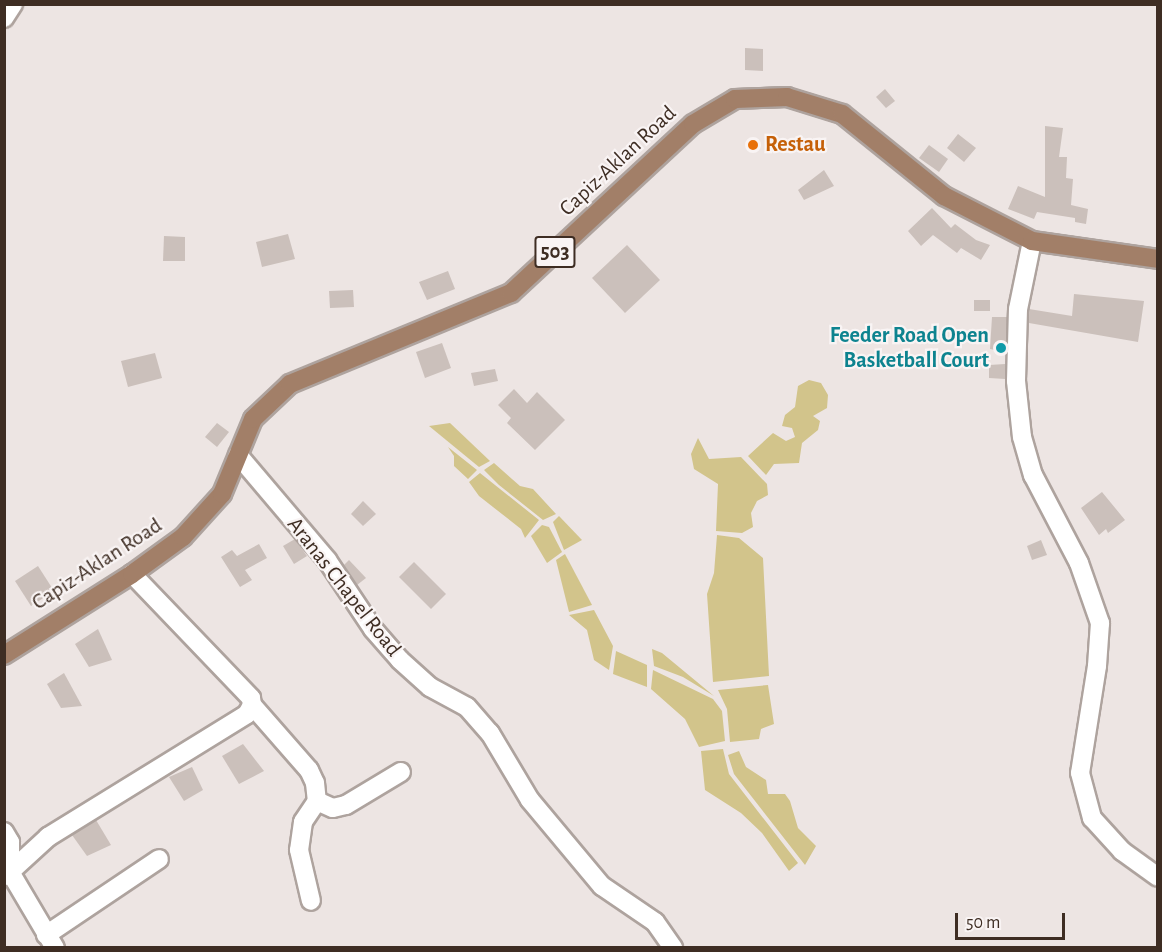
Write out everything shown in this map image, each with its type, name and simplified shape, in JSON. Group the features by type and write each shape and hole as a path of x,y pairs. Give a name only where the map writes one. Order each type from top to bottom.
{"main road":[{"name":"Capiz-Aklan Road","path":"4,655 132,574 183,537 222,495 253,419 290,384 511,293 693,124 735,99 787,97 842,114 944,196 1032,241 1158,259"}],"street":[{"path":"4,18 13,4"},
{"path":"1032,241 1018,309 1017,381 1022,436 1033,475 1079,563 1100,623 1097,666 1080,773 1092,818 1122,851 1158,877"},
{"name":"Aranas Chapel Road","path":"238,455 327,560 373,628 400,660 430,687 467,707 490,733 530,800 602,886 655,922 673,948"},
{"path":"132,574 309,770 316,801 303,822 299,850 311,901"},
{"path":"7,874 48,837 247,714 252,705"},
{"path":"316,801 333,808 346,805 401,772"},
{"path":"4,832 10,842 7,874 50,941 159,859"}],"shaded area":[{"path":"809,380 821,383 828,395 827,408 813,416 820,421 818,430 802,443 799,463 774,464 766,475 748,456 773,433 786,441 795,437 792,428 782,426 785,415 795,407 798,386"},
{"path":"450,423 490,461 479,467 429,426"},
{"path":"698,438 709,459 741,457 767,484 768,495 757,501 751,513 753,527 742,533 716,531 718,484 694,469 691,454"},
{"path":"448,447 477,470 468,479 454,466 454,456"},
{"path":"494,463 520,486 533,489 556,514 543,520 499,485 484,470"},
{"path":"480,473 539,520 525,538 521,529 479,496 469,482"},
{"path":"559,516 582,540 564,550 553,522"},
{"path":"542,525 549,527 562,552 547,563 531,536"},
{"path":"717,535 739,538 763,558 769,676 713,682 707,594 714,573"},
{"path":"565,554 592,605 569,612 556,560"},
{"path":"594,610 613,646 609,670 594,660 587,630 569,615"},
{"path":"652,649 662,653 714,696 683,677 654,666"},
{"path":"616,651 647,665 647,687 613,674"},
{"path":"653,670 713,699 722,711 725,741 699,747 685,719 651,689"},
{"path":"768,685 774,724 761,729 759,739 730,742 727,709 718,690"},
{"path":"723,749 729,774 798,863 789,871 762,833 741,813 705,790 701,751"},
{"path":"739,751 746,767 766,780 768,794 785,794 790,801 798,828 816,846 805,865 734,774 728,755"}],"building":[{"path":"745,48 763,49 763,71 745,70"},
{"path":"885,89 895,101 886,108 876,97"},
{"path":"1045,126 1063,128 1059,157 1067,157 1066,178 1073,179 1071,205 1088,209 1086,224 1075,222 1075,218 1037,212 1034,219 1008,209 1018,186 1045,197"},
{"path":"958,134 976,148 964,162 947,148"},
{"path":"929,145 948,159 939,172 919,158"},
{"path":"824,170 834,186 804,200 798,190"},
{"path":"932,208 951,228 955,224 976,240 990,245 981,260 961,248 957,253 933,235 921,246 908,231"},
{"path":"288,234 295,259 262,267 256,242"},
{"path":"164,236 185,237 185,261 163,261"},
{"path":"627,245 660,280 625,313 592,278"},
{"path":"448,271 455,289 427,300 419,282"},
{"path":"353,290 354,307 330,308 329,291"},
{"path":"1074,294 1144,301 1138,342 1029,323 1029,309 1072,316"},
{"path":"974,300 990,300 990,311 974,311"},
{"path":"992,317 1007,317 1006,352 990,349"},
{"path":"442,343 451,368 425,378 416,352"},
{"path":"155,353 162,378 128,387 121,361"},
{"path":"1005,364 1005,379 989,378 989,365"},
{"path":"495,369 498,381 474,386 471,373"},
{"path":"514,389 527,403 537,392 565,420 535,450 507,423 511,418 498,405"},
{"path":"217,423 229,432 217,447 205,437"},
{"path":"1102,492 1125,520 1108,533 1106,529 1099,535 1081,508"},
{"path":"363,501 376,514 363,526 351,514"},
{"path":"295,539 307,556 294,564 283,546"},
{"path":"1041,540 1047,555 1032,560 1027,546"},
{"path":"259,544 267,558 245,570 252,580 240,587 221,557 232,550 237,556"},
{"path":"349,560 366,578 357,585 344,565"},
{"path":"414,562 446,594 431,609 399,577"},
{"path":"38,566 54,591 31,606 15,581"},
{"path":"98,629 112,660 89,667 75,644"},
{"path":"64,673 82,706 61,708 47,684"},
{"path":"243,744 264,771 239,784 222,756"},
{"path":"192,767 203,790 184,801 169,777"},
{"path":"96,820 111,845 87,856 72,835"}],"place":[{"name":"Restau","path":"753,145"},
{"name":"Feeder Road Open Basketball Court","path":"1001,348"}]}
